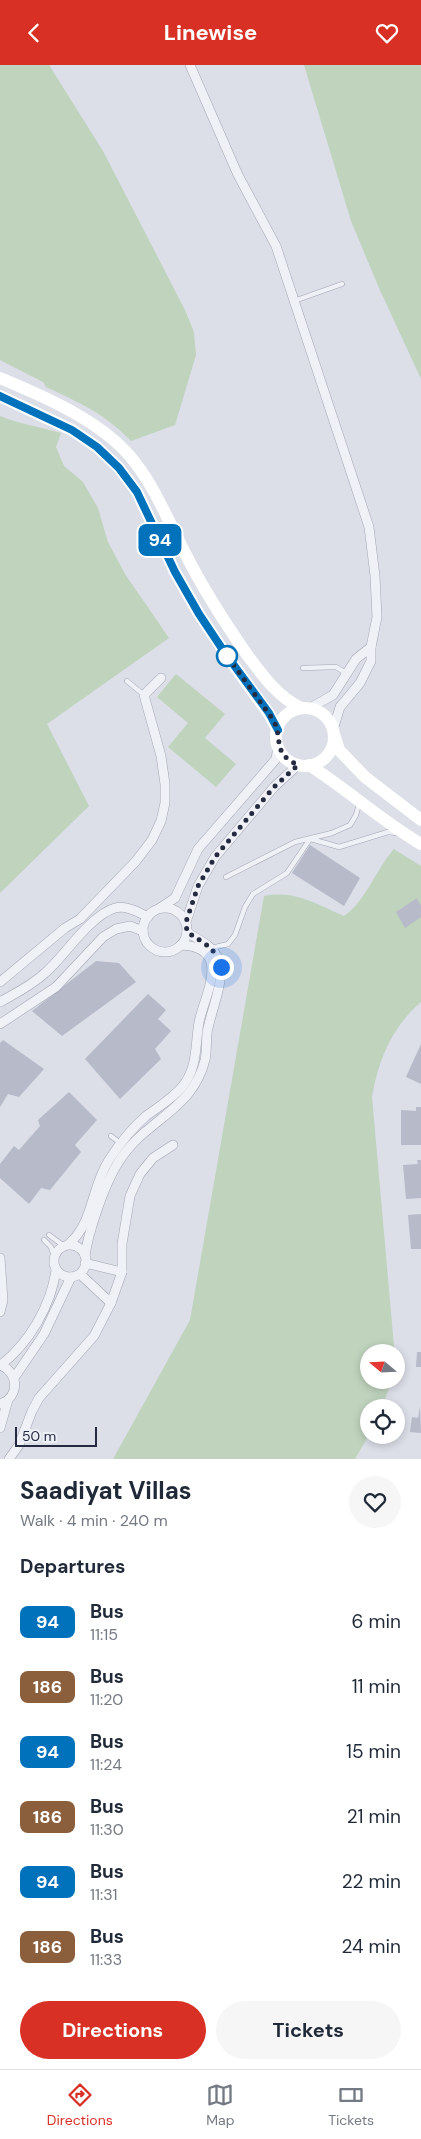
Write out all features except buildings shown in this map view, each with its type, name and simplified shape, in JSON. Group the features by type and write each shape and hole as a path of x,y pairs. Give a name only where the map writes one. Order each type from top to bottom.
{"street":[{"path":"181,945 187,932 186,922 198,886 215,857 274,787 304,765 325,758 333,743 340,707 360,683 371,661 371,647 378,617 375,576 368,527 276,246 238,175 190,65"},
{"path":"0,378 79,415 105,432 137,465 154,490 192,567 239,643 270,685 285,699 305,708 318,711 328,718 339,750 365,777 421,820"},
{"path":"0,396 72,430 108,457 128,480 144,506 175,572 199,614 269,713 278,730 276,759 198,849 175,898 148,917 143,931 145,938 154,949 168,952 181,945 194,946 206,953 211,965 213,977 199,1023 198,1047 193,1067 182,1087 147,1116 120,1143 105,1166 83,1230 54,1256 56,1270 48,1300 32,1331 14,1354 0,1365 9,1370 14,1378 14,1390 4,1402 0,1428"},
{"path":"278,730 285,717 333,695 356,659 371,647"},
{"path":"0,982 64,928 80,919 136,861 152,840 161,821 165,803 165,784 161,756 144,695 161,678"},
{"path":"278,746 283,755 304,765 360,800 403,834 421,844"},
{"path":"0,1002 26,988 47,972 70,944 100,917 115,908 126,908 148,917"},
{"path":"160,908 173,909 186,922"},
{"path":"0,1024 56,987 103,937 116,929 130,926 143,931"},
{"path":"14,1378 44,1334 85,1260 87,1241 117,1164 134,1139 174,1107 198,1080 205,1059 211,1012 220,979 221,967 219,959 212,949 187,932"},
{"path":"9,1459 18,1445 32,1411 40,1399 94,1336 111,1303 122,1273 122,1244 130,1196 140,1174 153,1158 173,1145"},
{"path":"67,1245 80,1249 85,1260 122,1273"},
{"path":"0,1257 3,1300 0,1312"},
{"path":"56,1270 60,1274 76,1275 111,1303"}],"lane":[{"path":"294,301 342,284"},
{"path":"303,669 336,667 346,673"},
{"path":"127,681 144,695"},
{"path":"226,877 295,842 310,839 350,825 356,815 360,800"},
{"path":"310,839 339,847 388,832 403,834"},
{"path":"212,949 228,944 253,894 287,873 310,839"},
{"path":"111,1136 120,1143"},
{"path":"49,1235 67,1245"},
{"path":"44,1240 51,1247 54,1256"}],"green space":[{"path":"0,65 49,65 103,151 185,310 194,332 196,355 175,425 131,441 111,423 91,409 46,387 43,382 0,360"},
{"path":"304,65 421,65 421,379 379,288 351,221"},
{"path":"0,416 61,433 56,447 64,466 83,482 98,508 108,542 125,574 169,638 47,724 89,806 0,893"},
{"path":"176,674 225,714 205,738 236,764 216,787 168,747 188,723 157,697"},
{"path":"394,849 421,866 421,1002 394,1033 382,1057 372,1097 394,1344 360,1344 360,1389 389,1389 385,1399 360,1399 360,1444 364,1444 355,1459 113,1459 190,1320 264,896 286,895 305,899 344,916 359,902"}],"bus line":[{"name":"94","path":"0,396 72,430 97,447 119,468 137,492 175,572 199,614 269,713 278,730"}],"route":[{"path":"221,967 219,959 212,949 187,932 186,922 198,886 215,857 274,787 298,765 283,755 278,746 278,730 274,721 225,653 227,656"}]}
